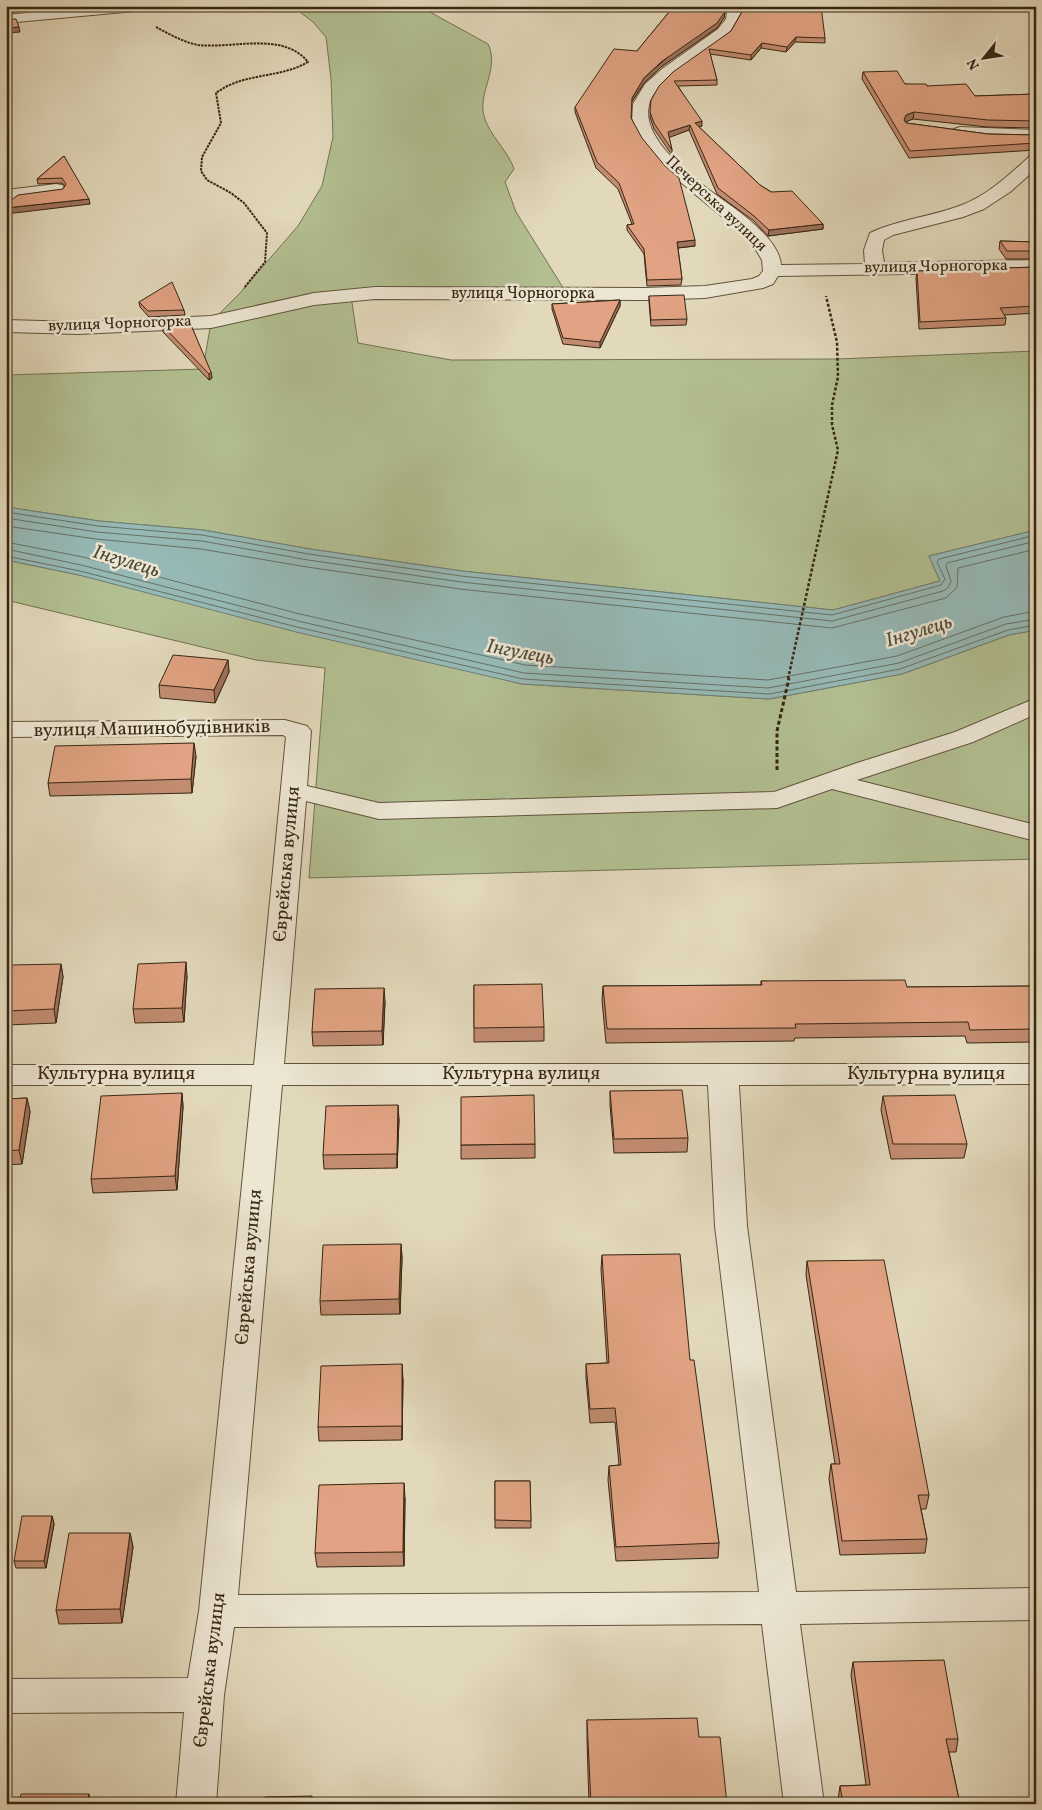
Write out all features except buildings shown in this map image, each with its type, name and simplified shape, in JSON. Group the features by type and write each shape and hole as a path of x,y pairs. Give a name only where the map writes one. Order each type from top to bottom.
{"street":[{"path":"6,19 146,6"},
{"name":"Печерська вулиця","path":"736,6 735,20 722,33 648,89 641,104 640,121 651,140 667,161 695,188 734,217 761,242 772,258 774,264 772,271"},
{"path":"943,131 987,134 1036,134"},
{"path":"875,267 873,250 876,237 892,228 948,216 984,202 1004,189 1036,160"},
{"path":"6,194 56,189"},
{"name":"вулиця Чорногорка","path":"6,326 78,328 211,322 314,299 375,293 645,294 705,292 756,284 766,280 772,271 811,271 875,267 1036,266"},
{"path":"293,790 379,811 777,800 866,768 964,737 1036,705"},
{"name":"вулиця Машинобудівників","path":"6,730 285,727 298,731"},
{"name":"Єврейська вулиця","path":"196,1804 205,1695 218,1611 266,1074 293,790 300,737 298,731"},
{"path":"831,781 1036,833"},
{"name":"Культурна вулиця","path":"6,1074 1036,1074"},
{"path":"723,1075 731,1226 804,1804"},
{"path":"218,1611 780,1608 1036,1604"},
{"path":"6,1696 205,1695"}],"path":[{"path":"129,8 152,25 189,43 202,45 257,44 288,47 305,56 308,62 298,69 288,72 236,80 225,84 216,93 221,121 215,138 200,158 201,171 206,180 236,196 251,210 267,232 265,262 240,293 211,322"},
{"path":"777,731 838,450 832,425 832,405 838,377 837,342 825,294 811,271"}],"green space":[{"path":"292,6 419,6 488,44 492,61 484,94 483,110 488,126 511,161 514,169 505,182 516,212 567,294 351,296 358,343 451,360 837,359 1036,351 1036,530 929,556 940,581 833,610 462,571 310,549 203,530 99,521 6,507 6,375 203,369 211,322 240,293 298,226 322,186 333,137 331,79 326,37 313,22"},
{"path":"6,560 79,575 522,684 769,699 902,674 1009,635 1036,630 1036,859 309,878 325,668 256,660 6,600"}],"water":[{"name":"Інгулець","path":"6,507 99,521 203,530 310,549 462,571 833,610 940,581 929,556 1036,530 1036,630 1009,635 902,674 769,699 522,684 296,632 79,575 6,560"}]}
